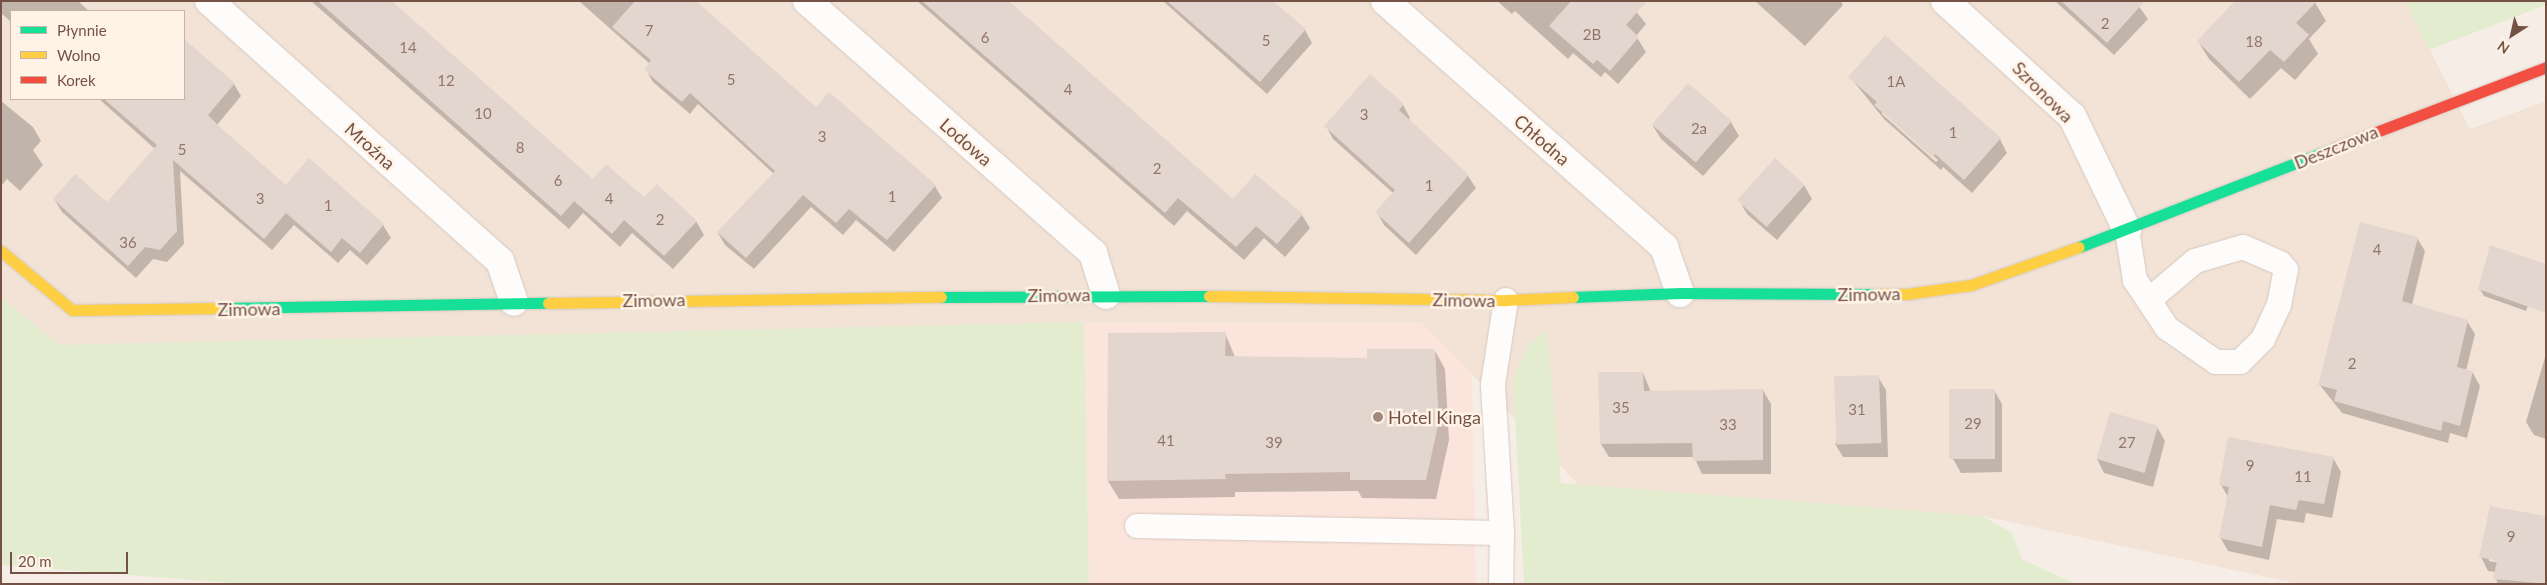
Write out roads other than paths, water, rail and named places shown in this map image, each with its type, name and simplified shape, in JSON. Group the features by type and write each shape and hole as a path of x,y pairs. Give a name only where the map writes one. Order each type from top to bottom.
{"street":[{"name":"Mroźna","path":"209,1 500,261 514,302"},
{"name":"Lodowa","path":"807,1 1093,254 1106,295"},
{"name":"Chłodna","path":"1385,1 1664,247 1680,293"},
{"name":"Szronowa","path":"1945,1 2072,116 2127,230"},
{"name":"Deszczowa","path":"2127,230 2546,67"},
{"name":"Zimowa","path":"1,252 72,310 186,310 514,302 1106,295 1506,300 1680,293 1862,296 1934,291 2000,277 2127,230"}],"lane":[{"path":"2127,230 2135,280 2167,328 2216,362 2240,362 2263,339 2279,304 2286,270 2280,263 2243,247 2195,261 2149,300"},
{"path":"1501,584 1502,533 1493,384 1506,300"},
{"path":"1137,526 1502,533"}],"place":[{"name":"Hotel Kinga","path":"1378,417"}]}
